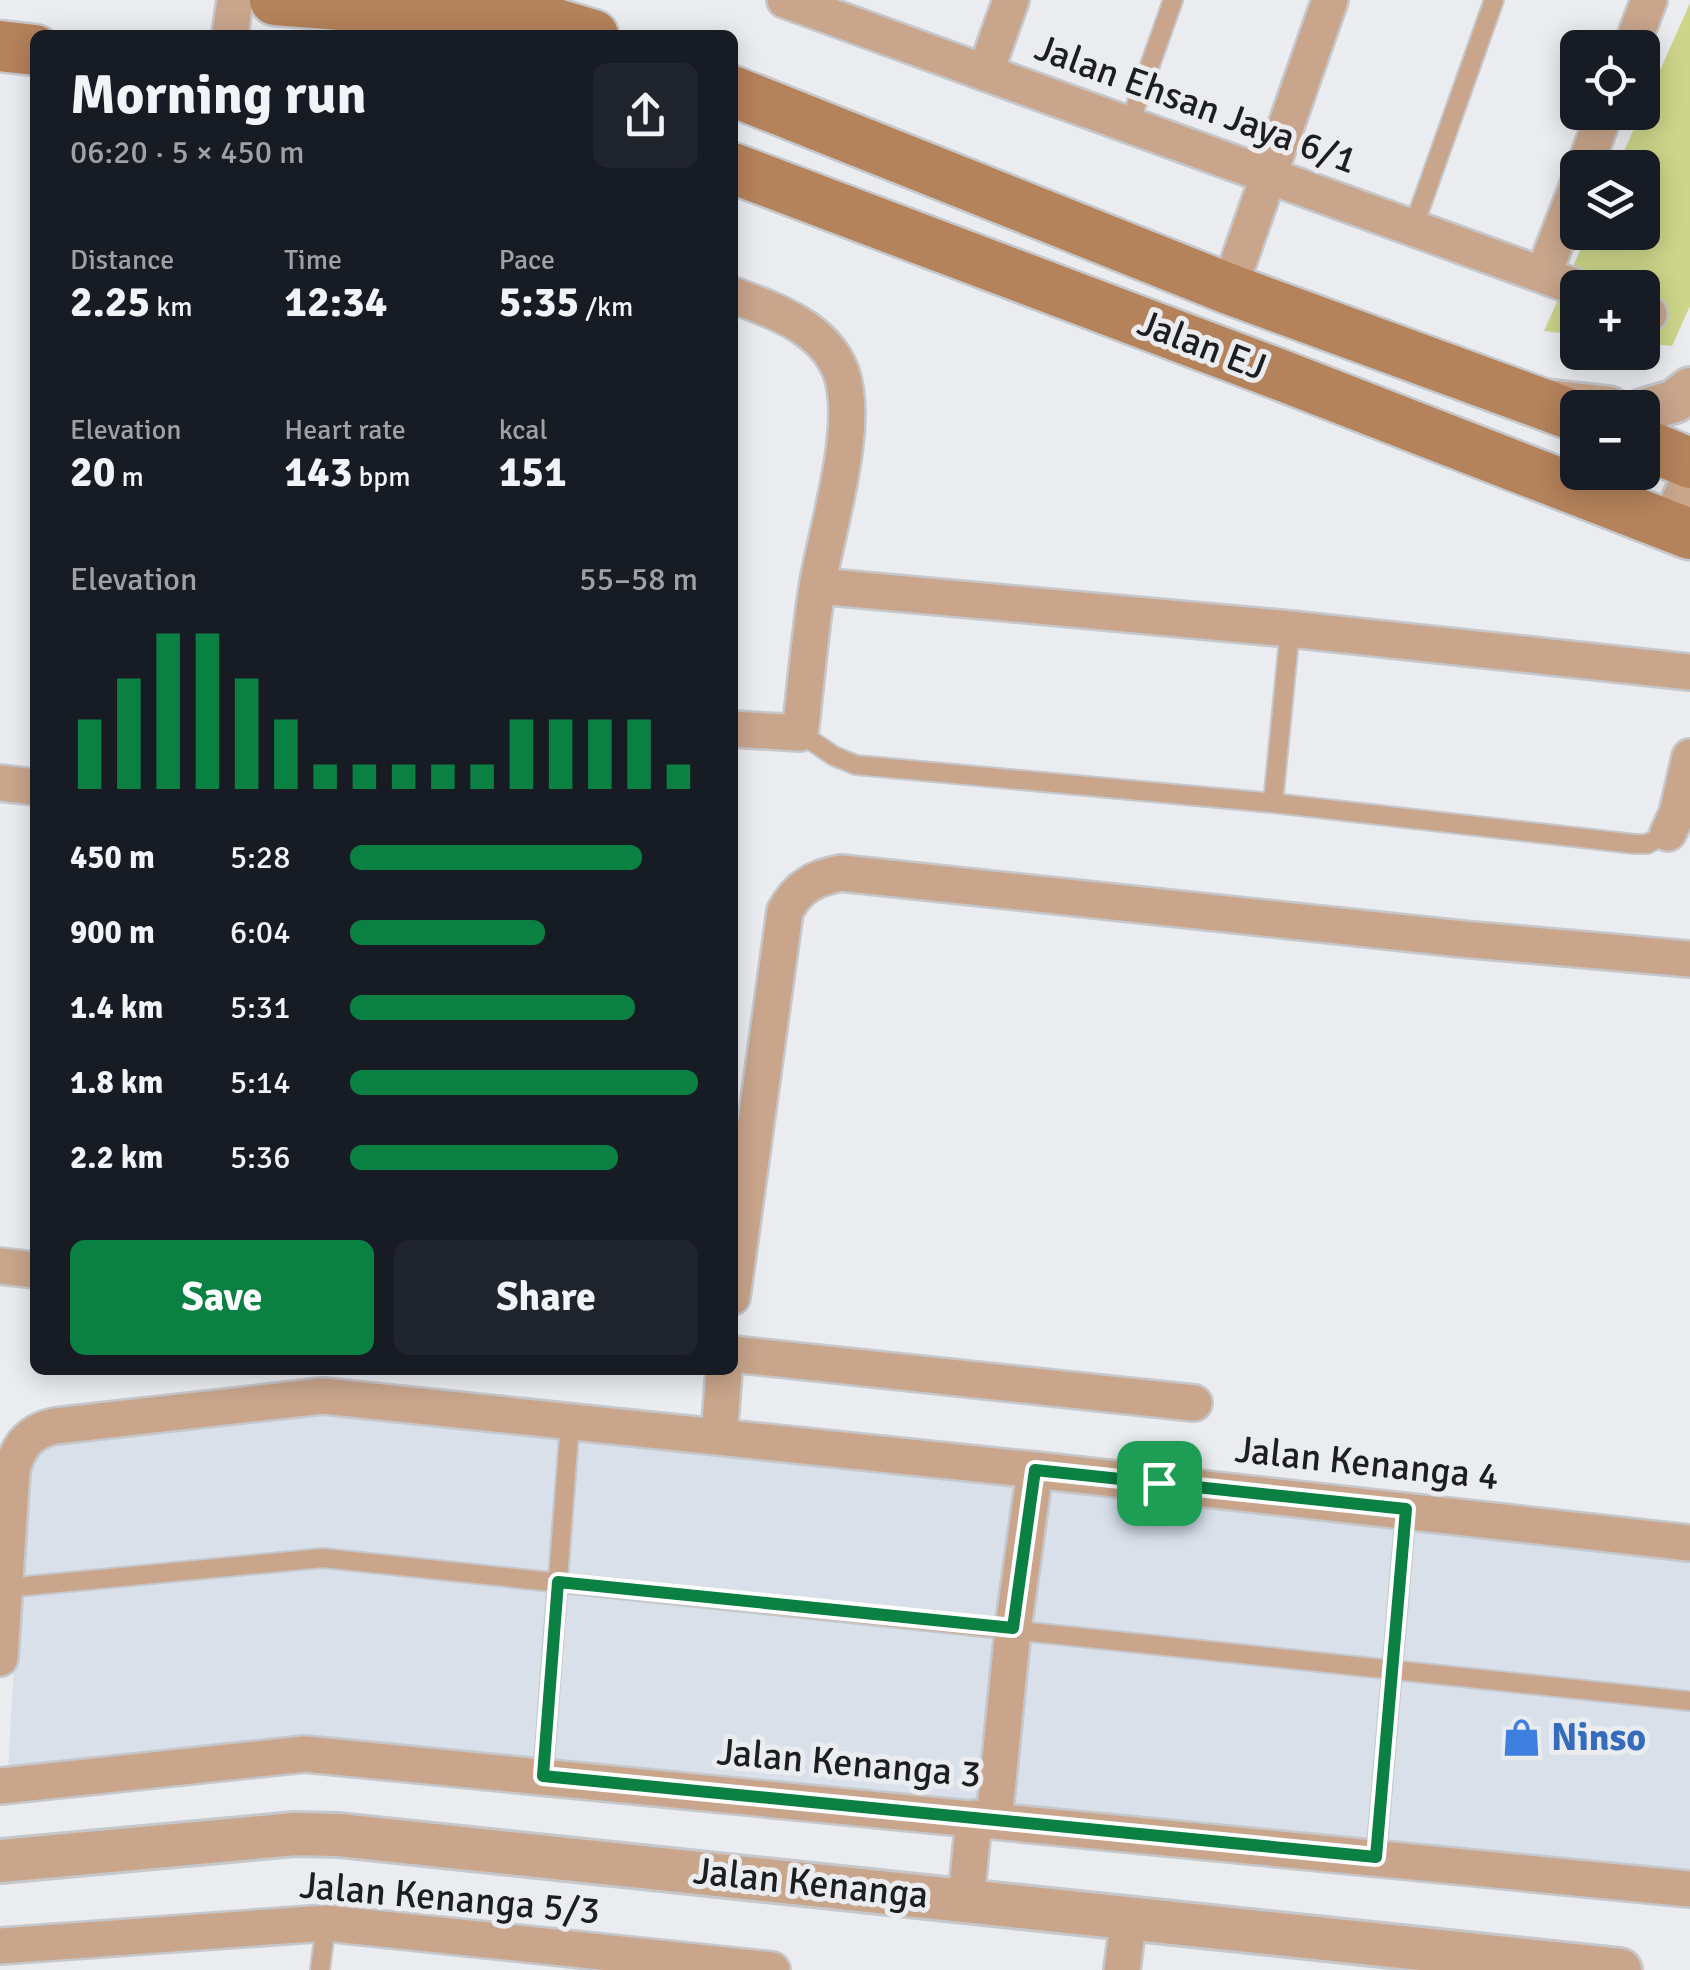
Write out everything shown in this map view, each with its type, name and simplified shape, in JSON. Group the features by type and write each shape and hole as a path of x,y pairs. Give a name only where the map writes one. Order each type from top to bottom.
{"main road":[{"path":"275,0 525,20 576,30"},
{"path":"0,46 30,49"},
{"name":"Jalan EJ","path":"738,93 1229,289 1558,409"},
{"name":"Jalan EJ","path":"738,170 1684,515"},
{"path":"1660,450 1690,463"}],"street":[{"path":"231,30 235,0"},
{"name":"Jalan Ehsan Jaya 6/1","path":"785,0 841,10 985,73 1560,281"},
{"path":"985,73 1011,0"},
{"path":"1229,289 1330,0"},
{"path":"1637,30 1649,0"},
{"path":"1543,275 1560,231"},
{"path":"738,296 780,312 821,342 840,369 848,400 818,586 800,733 738,728"},
{"path":"1660,406 1675,401 1690,389"},
{"path":"818,586 1290,629 1690,672"},
{"path":"1668,833 1677,814 1690,757"},
{"path":"0,783 30,786"},
{"path":"738,1253 785,911 794,894 824,876 841,873 1462,939 1690,959"},
{"path":"0,1266 30,1269"},
{"path":"738,1355 1194,1403"},
{"path":"719,1437 724,1375"},
{"name":"Jalan Kenanga 4","path":"0,1658 12,1470 21,1445 30,1436 55,1426 325,1383 570,1422 1406,1509 1690,1543"},
{"path":"966,1899 984,1819 1035,1470"},
{"name":"Jalan Kenanga 3","path":"0,1786 305,1754 1690,1889"},
{"name":"Jalan Kenanga","path":"0,1861 295,1834 338,1835 1620,1970"},
{"path":"1122,1970 1128,1916"},
{"name":"Jalan Kenanga 5/3","path":"0,1946 326,1923 646,1963 772,1970"}],"lane":[{"path":"1129,125 1173,0"},
{"path":"1413,228 1494,0"},
{"path":"1273,802 1290,629"},
{"path":"800,733 834,756 856,765 1273,802 1635,844 1648,844 1668,833"},
{"path":"543,1776 570,1422"},
{"path":"1376,1857 1406,1509"},
{"path":"4,1588 323,1558 1690,1700"},
{"path":"320,1970 326,1923"}],"shaded area":[{"path":"329,1407 1690,1558 1690,1876 303,1742 8,1772 25,1466 51,1441"}],"green space":[{"path":"1690,3 1690,306 1672,346 1660,345 1660,270 1571,270 1580,250 1660,250 1660,150 1625,150 1633,130 1660,130 1660,70"},
{"path":"1560,295 1560,333 1544,331"}],"place":[{"name":"Ninso","path":"1521,1737"}],"route":[{"path":"1035,1470 1159,1483 1406,1509 1376,1857 543,1776 558,1582 1013,1628 1035,1470"}]}
